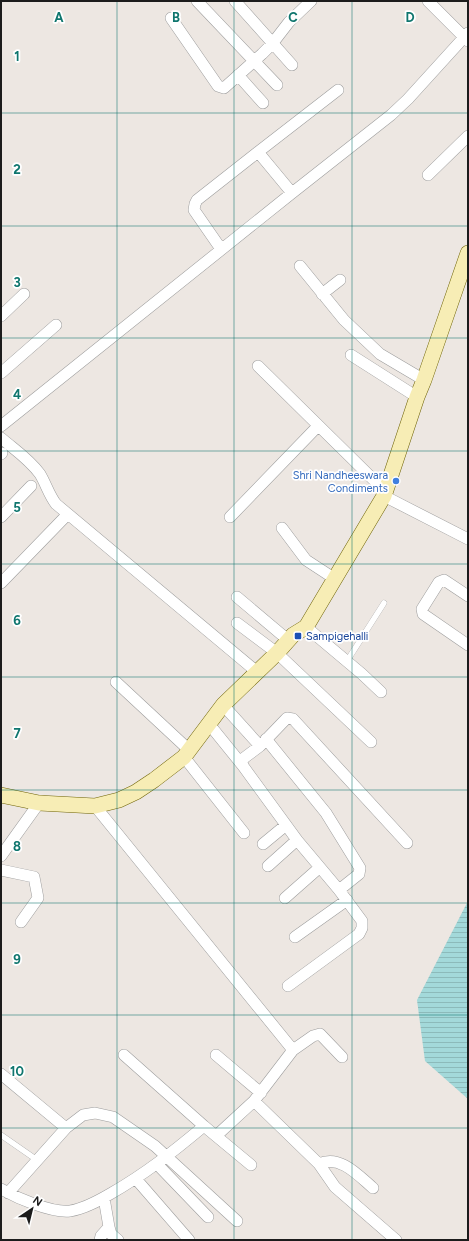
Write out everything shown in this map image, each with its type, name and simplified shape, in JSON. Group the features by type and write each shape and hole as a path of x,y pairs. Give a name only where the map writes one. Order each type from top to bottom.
{"street":[{"path":"197,1 277,85"},
{"path":"235,1 292,65"},
{"path":"171,18 218,86 224,88 272,44 289,22 311,1"},
{"path":"1,426 292,192 391,115 408,99 467,37 428,1"},
{"path":"238,75 263,103"},
{"path":"222,249 194,210 195,204 206,193 338,90"},
{"path":"428,175 468,136"},
{"path":"258,152 292,192"},
{"path":"1,795 39,803 95,806 119,800 136,792 154,780 186,753 223,705 293,635 306,627 385,494 417,397 468,254"},
{"path":"300,266 344,320 380,354 424,380"},
{"path":"322,294 340,280"},
{"path":"1,316 24,294"},
{"path":"1,373 56,325"},
{"path":"351,355 417,397"},
{"path":"258,366 385,494 468,540"},
{"path":"230,517 318,426"},
{"path":"1,438 20,453 33,466 40,475 56,504 257,672"},
{"path":"1,517 31,486"},
{"path":"1,582 65,517"},
{"path":"282,528 306,560 335,578"},
{"path":"468,596 444,580 439,582 422,609 423,614 468,645"},
{"path":"237,596 288,640"},
{"path":"237,623 276,653 371,742"},
{"path":"306,627 381,692"},
{"path":"116,682 186,753 244,833"},
{"path":"223,705 263,742 326,814 360,868 359,874 339,890"},
{"path":"243,766 242,761 244,758 263,742 287,718 293,719 407,843"},
{"path":"209,724 243,766 297,840 339,890 362,921 362,928 359,934 288,986"},
{"path":"1,856 39,803"},
{"path":"95,806 293,1050"},
{"path":"263,844 286,824"},
{"path":"268,866 297,840"},
{"path":"285,898 319,868"},
{"path":"1,870 34,877 38,898 21,922"},
{"path":"295,937 347,900"},
{"path":"216,1136 258,1097 293,1050 313,1036 320,1034 342,1057"},
{"path":"124,1055 204,1126 251,1165"},
{"path":"216,1055 258,1097 325,1170 335,1187 396,1240"},
{"path":"1,1074 66,1128"},
{"path":"204,1126 168,1156 136,1179 87,1206 70,1211 50,1209 5,1191 37,1160 66,1128 83,1115 95,1113 113,1117 155,1146 168,1156 237,1220"},
{"path":"319,1164 323,1162 335,1161 349,1168 373,1188"},
{"path":"157,1164 208,1216"},
{"path":"136,1179 189,1240"},
{"path":"104,1198 111,1234 118,1240"},
{"path":"100,1240 101,1236 109,1227"}],"lane":[{"path":"347,661 384,603"},
{"path":"1,1135 37,1160"}],"water":[{"path":"468,901 468,1099 425,1061 417,1000"}],"place":[{"name":"Shri Nandheeswara Condiments","path":"396,481"},
{"name":"Sampigehalli","path":"298,636"}]}
